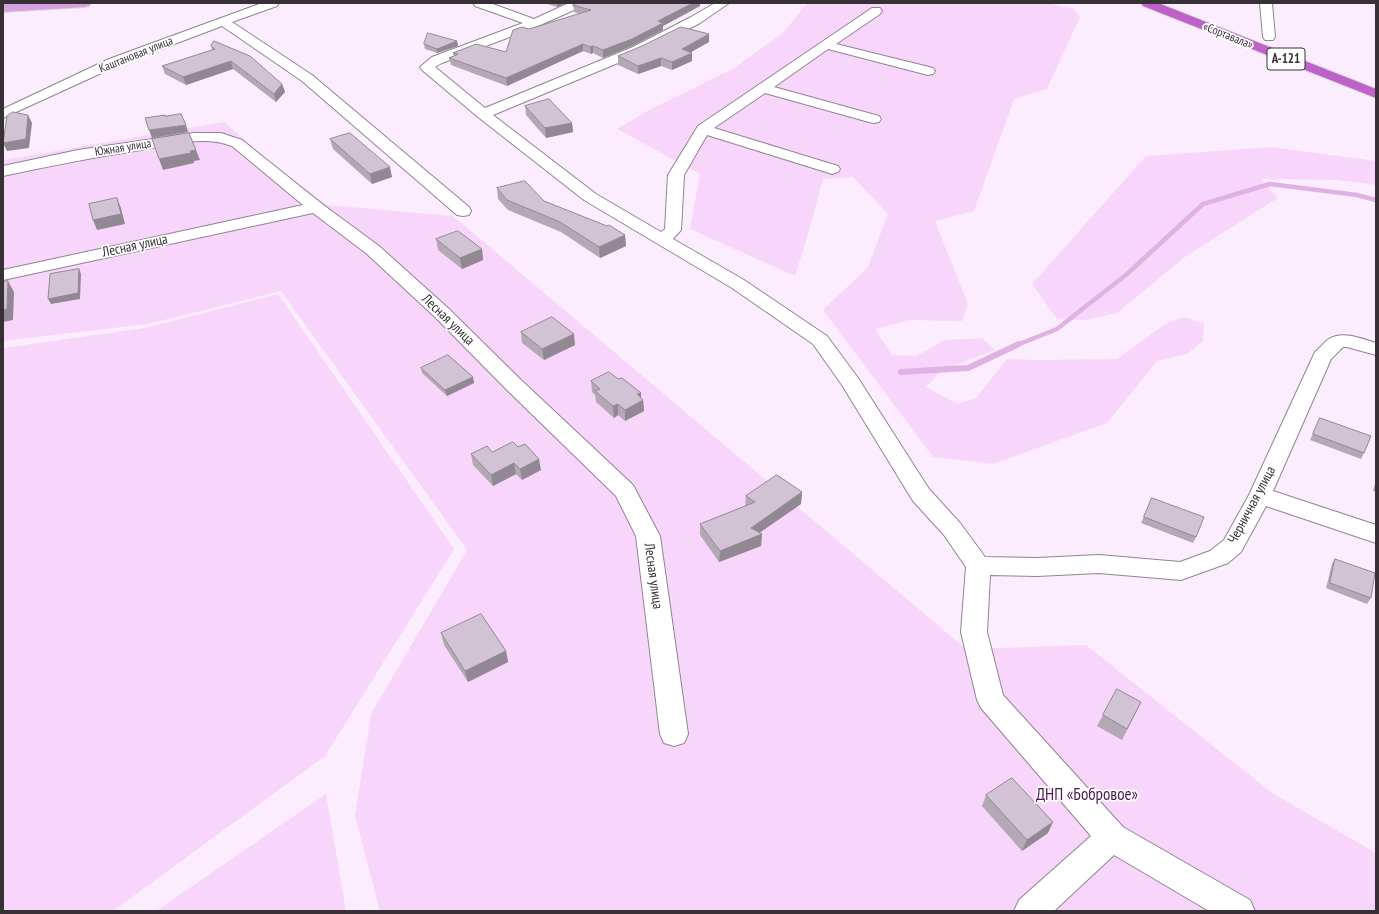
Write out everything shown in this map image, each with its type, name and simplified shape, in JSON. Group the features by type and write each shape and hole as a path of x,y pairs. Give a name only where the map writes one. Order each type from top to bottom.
{"highway":[{"name":"«Сортавала»","path":"1147,3 1376,94"},
{"name":"«Сортавала»","path":"1254,31 1283,43"}],"main road":[{"path":"3,8 85,3"}],"street":[{"name":"Каштановая улица","path":"3,114 114,62 273,3"},
{"path":"480,3 534,23"},
{"path":"579,3 534,23 437,60 427,67 483,114 590,197 738,284 820,340 851,383 922,495 952,529 978,566 974,632 991,700 1112,837 1239,911"},
{"path":"483,114 636,50 704,16 724,3"},
{"path":"1264,4 1268,37"},
{"path":"663,240 673,230 676,175 703,129 876,11"},
{"path":"222,21 307,78 464,211"},
{"path":"826,45 928,70"},
{"path":"763,88 874,119"},
{"path":"703,129 832,169"},
{"name":"Южная улица","path":"3,171 78,155 194,137 221,137 237,143 316,207"},
{"name":"Лесная улица","path":"3,274 316,207 373,250 442,313 513,384 625,491 648,536 674,734"},
{"name":"Черничная улица","path":"978,566 1037,567 1099,564 1181,571 1219,557 1233,546 1260,495 1322,356 1337,342 1348,341 1376,349"},
{"path":"1260,495 1376,534"},
{"path":"1030,911 1112,837"}],"green space":[{"path":"807,3 1047,3 1074,9 1080,17 1047,89 1014,99 974,211 935,221 968,304 962,321 911,320 875,329 892,355 916,356 945,340 982,338 995,350 942,370 926,387 958,404 976,398 1007,359 1117,359 1165,324 1184,317 1204,324 1203,341 1187,354 1157,361 1107,423 993,464 933,457 823,310 868,267 888,214 853,177 823,179 795,276 690,229 700,174 617,129 649,110 734,68 783,33"},
{"name":"ДНП «Бобровое»","path":"224,122 269,161 327,205 453,216 966,649 1086,645 1272,793 1376,853 1376,911 380,911 355,816 371,714 467,550 281,291 148,324 3,341 3,160"},
{"path":"1271,147 1376,161 1376,185 1337,180 1261,179 1278,198 1186,256 1117,313 1086,320 1057,319 1032,284 1146,156"},
{"path":"278,294 454,549 325,756 113,911 3,911 3,348 145,328"},
{"path":"326,794 346,911 156,911"}],"building":[{"path":"577,3 693,3 658,21 663,23 632,39 603,50 583,44 506,78 449,58 458,54 453,53 476,44 506,52 513,30 522,27 529,29 591,10 573,5"},
{"path":"681,27 709,34 682,49 692,53 672,62 661,58 638,66 618,56 642,46"},
{"path":"428,33 457,41 437,49 424,44"},
{"path":"214,41 250,56 282,84 274,94 231,61 183,77 162,66 215,49 211,46"},
{"path":"549,99 572,123 545,128 525,106"},
{"path":"13,112 28,115 26,139 3,143 7,116"},
{"path":"181,114 186,125 149,130 145,118 165,115"},
{"path":"189,133 196,150 190,151 191,153 159,159 152,139"},
{"path":"350,133 390,167 370,174 330,139"},
{"path":"525,181 544,201 607,226 609,225 625,235 599,247 560,222 507,200 497,188"},
{"path":"117,198 121,214 93,220 89,204"},
{"path":"458,231 482,249 460,258 436,239"},
{"path":"79,269 78,293 48,299 50,274"},
{"path":"8,281 7,309 3,310 3,282"},
{"path":"552,317 574,334 542,349 521,332"},
{"path":"448,355 473,377 445,390 421,368"},
{"path":"609,372 618,379 622,378 641,393 637,394 643,400 625,410 618,404 613,406 595,391 600,389 591,381"},
{"path":"1320,418 1371,436 1364,453 1313,434"},
{"path":"513,442 518,447 525,444 539,459 520,469 514,463 491,475 471,454 487,446 492,452"},
{"path":"777,475 802,492 751,528 762,534 720,551 700,524 755,502 746,496"},
{"path":"1152,498 1204,517 1196,537 1144,517"},
{"path":"1335,559 1375,573 1371,598 1330,583"},
{"path":"481,614 506,651 465,671 441,633"},
{"path":"1117,689 1141,702 1127,729 1103,715"},
{"path":"1012,778 1053,822 1027,840 986,795"}],"waterway":[{"path":"1017,345 1057,329 1127,274 1203,204 1270,184 1357,195 1376,200"},
{"path":"901,372 968,368 1019,344"}]}
